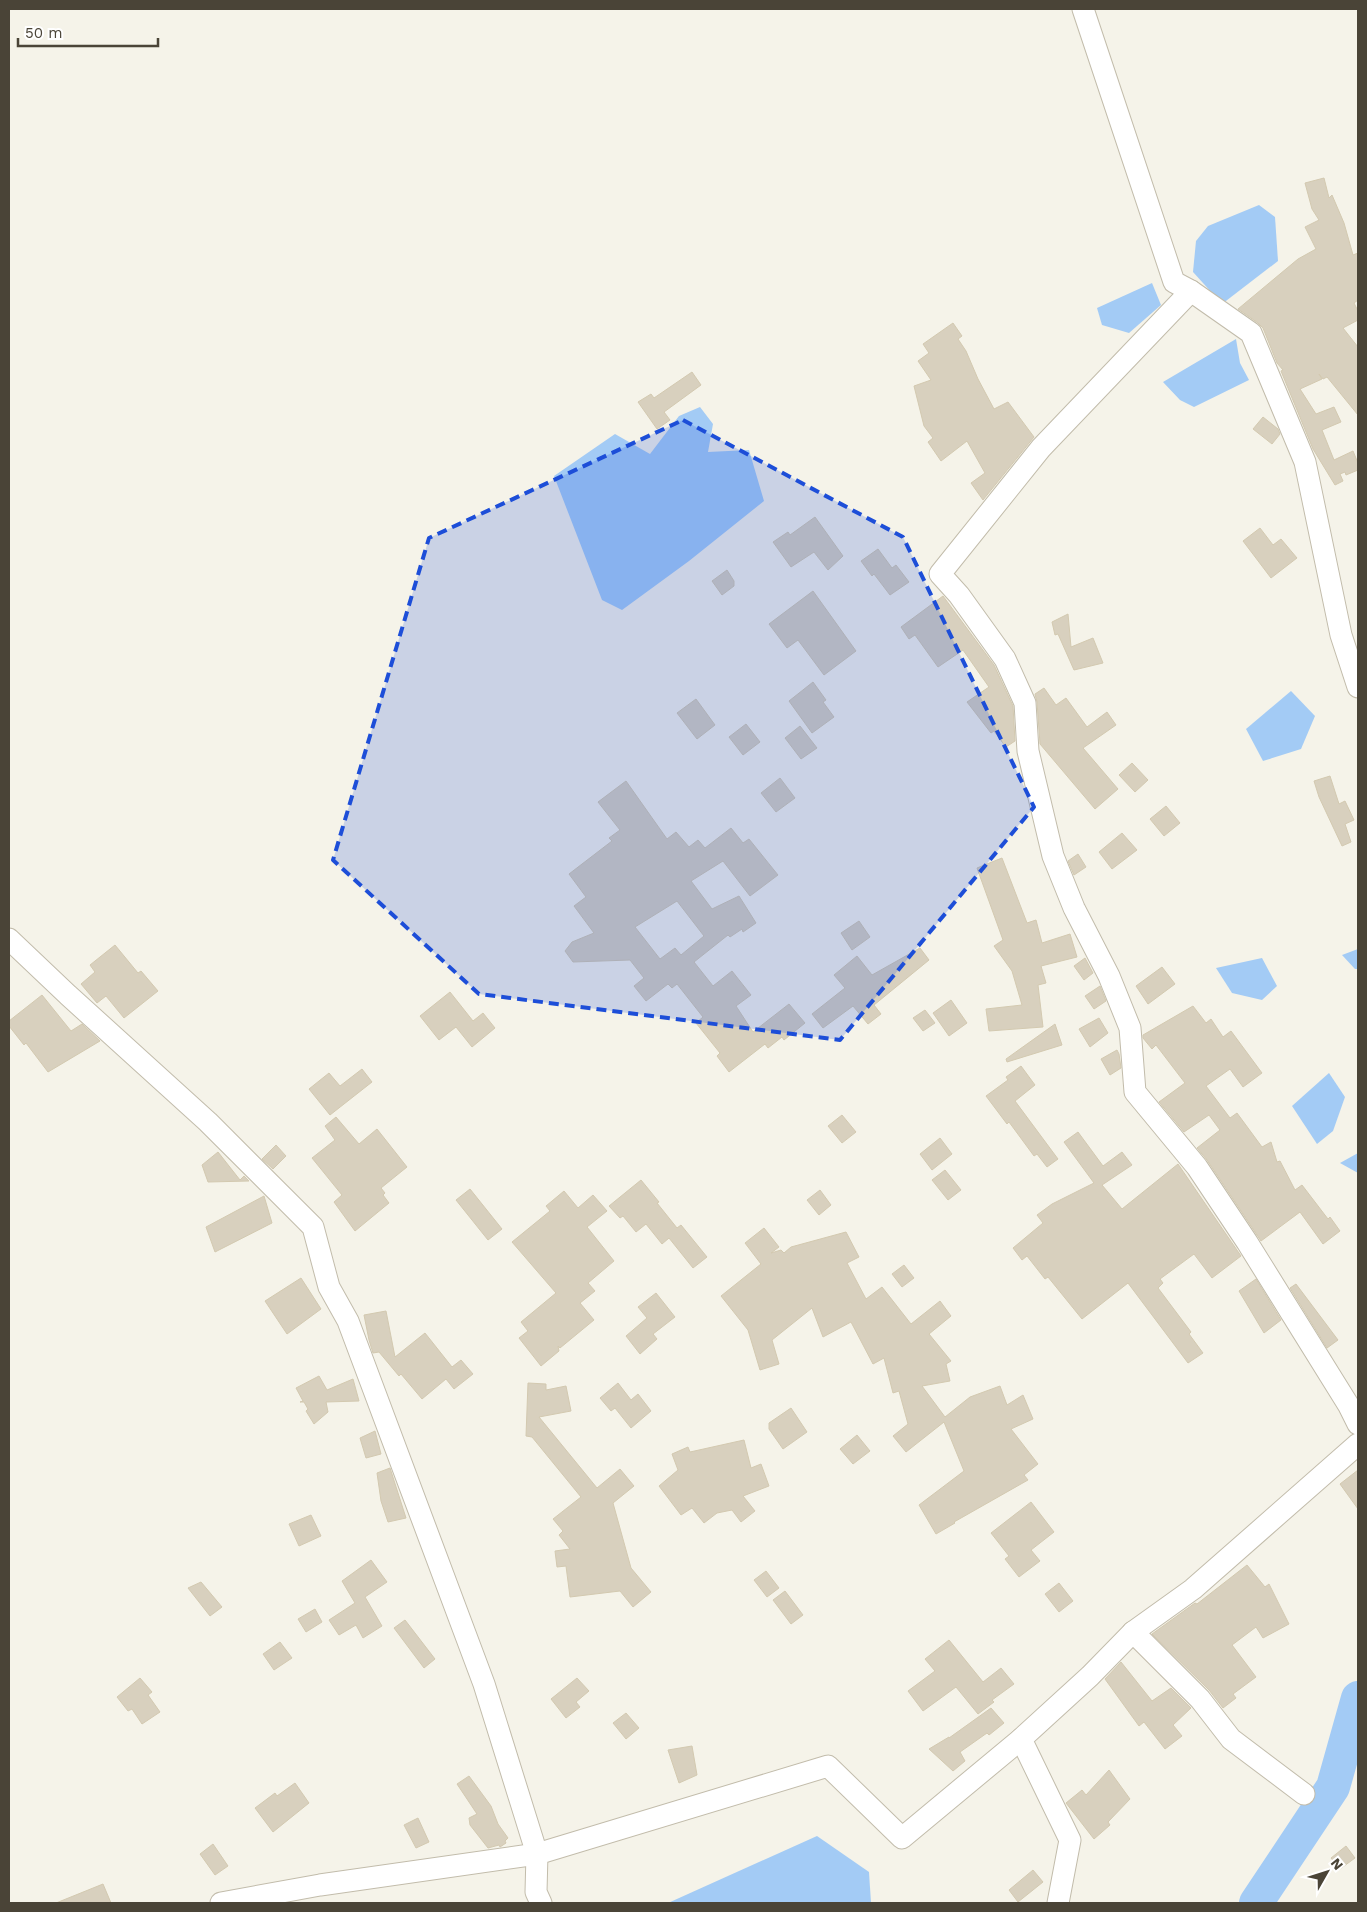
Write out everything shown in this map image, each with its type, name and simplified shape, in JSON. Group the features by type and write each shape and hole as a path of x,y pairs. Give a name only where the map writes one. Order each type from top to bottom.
{"street":[{"path":"1083,9 1174,282 1191,291 1251,333 1305,462 1341,635 1358,687"},
{"path":"1191,291 1041,448 940,574 959,595 1005,659 1025,703 1028,751 1053,856 1074,908 1109,976 1130,1028 1135,1092 1197,1167 1247,1242 1349,1406 1358,1424"},
{"path":"9,939 208,1122 312,1228 329,1287 348,1321 484,1684 537,1854 536,1892 541,1903"},
{"path":"221,1903 320,1885 537,1854 828,1766 902,1838 1021,1739 1090,1676 1133,1632 1193,1589 1358,1444"},
{"path":"1133,1632 1200,1699 1232,1739 1304,1794"},
{"path":"1021,1739 1070,1840 1058,1903"}],"highlighted area":[{"path":"683,420 903,537 1034,807 840,1040 479,994 333,860 429,538"}],"water":[{"path":"1259,205 1275,217 1278,261 1222,304 1193,272 1196,241 1208,226"},
{"path":"1152,283 1161,305 1129,333 1102,325 1097,308"},
{"path":"1236,339 1240,363 1249,380 1194,407 1180,400 1163,382"},
{"path":"700,407 713,424 708,452 749,450 764,501 689,561 622,610 602,600 554,476 615,434 650,454 679,416"},
{"path":"1291,691 1315,716 1301,749 1263,761 1246,729"},
{"path":"1358,949 1358,969 1355,969 1342,955"},
{"path":"1262,958 1277,986 1262,1000 1232,993 1216,968"},
{"path":"1329,1073 1345,1097 1333,1131 1317,1144 1292,1106"},
{"path":"1358,1153 1358,1173 1340,1163"},
{"path":"817,1836 869,1872 871,1903 668,1903"}],"building":[{"path":"1324,178 1329,198 1332,195 1344,223 1353,255 1358,253 1358,300 1354,303 1358,311 1358,320 1343,328 1358,347 1358,415 1327,377 1323,379 1319,374 1322,379 1300,389 1316,414 1334,407 1341,422 1322,430 1334,460 1353,451 1358,463 1358,470 1346,475 1345,472 1340,474 1343,481 1335,485 1313,449 1281,371 1283,370 1277,363 1263,328 1238,309 1298,259 1316,249 1305,227 1319,220 1312,209 1305,183"},
{"path":"953,323 962,336 958,339 966,351 994,409 1008,402 1034,437 983,500 971,483 985,473 967,441 941,461 928,442 933,438 924,426 914,386 931,380 918,361 929,353 923,344"},
{"path":"692,372 701,385 664,412 670,420 657,429 638,402 651,394 654,398"},
{"path":"1263,417 1278,429 1280,434 1272,444 1253,429"},
{"path":"815,517 843,556 828,570 814,552 791,567 773,542 788,532 790,535"},
{"path":"1260,528 1273,545 1281,539 1297,558 1271,578 1243,541"},
{"path":"878,549 892,568 896,565 909,582 890,595 861,561"},
{"path":"727,570 734,581 734,586 722,595 712,581"},
{"path":"813,591 856,651 824,675 798,640 787,648 769,624"},
{"path":"943,596 994,665 1013,706 1015,741 1006,747 994,731 991,733 967,702 989,687 963,650 938,667 915,635 909,639 901,627"},
{"path":"1068,614 1071,647 1093,638 1103,663 1074,670 1058,634 1055,635 1052,622"},
{"path":"813,682 826,700 823,702 834,717 812,733 789,701"},
{"path":"1044,688 1056,705 1066,698 1087,727 1107,712 1116,725 1083,748 1118,789 1095,809 1040,744 1035,694"},
{"path":"696,699 715,725 697,739 677,713"},
{"path":"746,724 760,742 743,755 729,737"},
{"path":"800,726 817,748 801,759 785,738"},
{"path":"1132,763 1148,780 1135,792 1119,775"},
{"path":"1330,776 1339,804 1345,801 1354,820 1345,824 1351,842 1342,846 1319,797 1314,781"},
{"path":"780,778 795,798 776,812 761,793"},
{"path":"626,781 667,839 676,832 689,847 698,840 705,848 731,828 743,843 749,839 778,875 750,896 723,861 691,881 712,909 739,896 756,923 743,932 742,929 730,937 728,935 694,962 713,986 732,971 751,995 736,1006 753,1032 789,1004 805,1023 784,1040 782,1037 768,1048 765,1044 729,1072 717,1056 720,1053 696,1023 703,1017 677,984 672,988 668,984 646,1001 634,986 644,978 630,960 573,962 565,951 572,942 594,933 574,906 586,897 569,874 612,841 609,838 620,830 598,802","holes":["677,901 704,936 681,955 675,948 660,959 635,927"]},
{"path":"1166,806 1180,823 1164,836 1150,819"},
{"path":"1122,833 1137,850 1112,869 1099,852"},
{"path":"1078,854 1086,867 1074,875 1068,861"},
{"path":"1002,858 1027,923 1036,920 1042,943 1070,934 1077,957 1041,966 1046,983 1038,985 1043,1027 989,1031 986,1009 1022,1005 1012,971 994,946 1003,940 977,868"},
{"path":"859,921 870,937 852,950 841,933"},
{"path":"115,945 138,973 141,971 158,991 124,1018 106,996 97,1003 81,984 95,972 90,965"},
{"path":"920,948 929,960 874,1005 881,1014 868,1024 853,1006 823,1028 812,1014 845,988 834,975 857,956 872,975"},
{"path":"1085,958 1093,973 1084,980 1074,966"},
{"path":"1162,967 1175,984 1148,1004 1136,986"},
{"path":"1100,986 1106,1001 1094,1009 1085,996"},
{"path":"450,992 473,1021 483,1013 495,1028 472,1047 456,1027 439,1040 420,1016"},
{"path":"42,995 71,1031 82,1024 100,1041 48,1072 26,1043 24,1045 9,1026 9,1021"},
{"path":"951,1000 967,1023 949,1036 933,1013"},
{"path":"1193,1006 1206,1023 1211,1019 1223,1037 1231,1031 1262,1073 1243,1087 1230,1069 1206,1086 1230,1118 1237,1113 1262,1147 1271,1142 1277,1162 1280,1161 1295,1190 1302,1185 1328,1219 1330,1217 1340,1231 1323,1244 1300,1212 1261,1241 1197,1148 1220,1130 1209,1115 1184,1132 1159,1102 1185,1083 1156,1045 1152,1049 1143,1038 1143,1035"},
{"path":"925,1010 935,1023 923,1031 913,1018"},
{"path":"1099,1018 1108,1033 1090,1047 1079,1029"},
{"path":"1055,1024 1062,1045 1007,1062 1006,1059"},
{"path":"1117,1050 1121,1068 1110,1075 1101,1059"},
{"path":"1021,1066 1035,1085 1015,1101 1058,1159 1047,1167 1037,1154 1034,1156 1009,1122 1007,1124 986,1096 1008,1080 1006,1077"},
{"path":"362,1069 372,1082 330,1115 309,1089 329,1073 340,1086"},
{"path":"842,1115 856,1132 842,1143 828,1126"},
{"path":"336,1117 359,1144 377,1129 407,1167 381,1188 385,1193 383,1195 389,1203 355,1231 334,1202 342,1195 312,1158 335,1140 325,1126"},
{"path":"1078,1132 1103,1166 1122,1152 1132,1165 1102,1185 1122,1209 1178,1164 1241,1256 1212,1278 1194,1254 1160,1279 1163,1283 1158,1288 1191,1332 1189,1334 1203,1353 1188,1363 1128,1283 1082,1319 1048,1277 1045,1279 1027,1256 1022,1260 1013,1248 1043,1223 1037,1215 1052,1204 1094,1183 1064,1142"},
{"path":"940,1138 952,1154 932,1170 920,1154"},
{"path":"276,1145 286,1156 273,1169 262,1159"},
{"path":"218,1152 240,1180 244,1176 249,1181 208,1182 202,1165"},
{"path":"945,1170 961,1190 948,1200 932,1180"},
{"path":"641,1180 677,1228 681,1225 707,1257 693,1268 669,1238 662,1244 646,1224 636,1232 623,1216 620,1218 609,1206"},
{"path":"470,1189 502,1229 488,1240 456,1200"},
{"path":"820,1190 831,1205 819,1215 807,1200"},
{"path":"564,1191 578,1208 593,1195 607,1211 587,1227 614,1261 588,1283 595,1291 580,1303 594,1320 560,1348 558,1346 559,1351 541,1366 519,1338 528,1331 521,1322 556,1293 512,1242 550,1211 546,1206"},
{"path":"264,1196 272,1223 215,1252 206,1227"},
{"path":"764,1228 779,1247 771,1253 781,1250 784,1253 791,1247 846,1232 859,1257 847,1263 866,1299 882,1287 911,1324 940,1301 951,1316 929,1334 951,1361 946,1364 950,1381 922,1386 945,1417 970,1397 1000,1386 1007,1405 1023,1395 1033,1419 1011,1429 1038,1464 1024,1475 1028,1480 936,1534 919,1505 964,1471 944,1422 906,1452 893,1436 908,1424 899,1391 893,1393 884,1358 873,1364 851,1322 823,1337 812,1308 772,1340 779,1364 760,1370 748,1330 721,1296 761,1264 745,1243"},
{"path":"904,1265 914,1278 902,1287 892,1274"},
{"path":"301,1278 321,1309 287,1334 265,1301"},
{"path":"1256,1279 1281,1320 1264,1333 1239,1291"},
{"path":"1296,1284 1338,1340 1327,1348 1290,1288"},
{"path":"656,1293 675,1317 653,1334 657,1339 640,1354 626,1336 647,1318 638,1307"},
{"path":"386,1311 395,1357 425,1333 452,1367 461,1360 473,1374 454,1389 446,1379 422,1399 379,1352 373,1353 364,1315"},
{"path":"319,1376 327,1390 353,1379 359,1401 326,1402 328,1412 314,1424 306,1411 308,1409 304,1402 300,1402 303,1401 296,1388"},
{"path":"528,1383 546,1384 546,1390 566,1386 571,1411 539,1417 597,1488 620,1469 634,1486 613,1503 631,1568 651,1592 633,1607 620,1591 570,1597 566,1566 557,1567 555,1551 570,1549 559,1535 563,1531 553,1519 581,1497 532,1437 526,1436"},
{"path":"618,1383 631,1400 638,1394 651,1411 631,1428 615,1408 611,1411 600,1398"},
{"path":"791,1408 807,1432 783,1449 769,1429 769,1423"},
{"path":"375,1431 381,1454 366,1458 360,1438"},
{"path":"857,1435 870,1451 853,1464 840,1449"},
{"path":"744,1440 751,1468 761,1464 769,1486 743,1496 755,1511 741,1522 732,1510 717,1513 704,1523 692,1508 681,1515 659,1486 678,1470 672,1454 688,1447 690,1452"},
{"path":"390,1468 406,1518 388,1522 381,1501 377,1473"},
{"path":"1358,1470 1358,1509 1340,1484"},
{"path":"1031,1502 1054,1532 1031,1550 1040,1561 1019,1577 1005,1559 1009,1556 991,1533"},
{"path":"311,1515 321,1536 299,1546 289,1524"},
{"path":"371,1560 387,1582 365,1597 382,1626 363,1638 356,1625 339,1635 329,1620 355,1603 342,1581"},
{"path":"1247,1565 1265,1587 1269,1584 1289,1624 1263,1638 1256,1627 1232,1645 1256,1677 1233,1694 1236,1698 1223,1708 1209,1690 1152,1634 1195,1603 1197,1604"},
{"path":"766,1571 779,1588 767,1597 754,1580"},
{"path":"201,1582 222,1607 210,1616 188,1588"},
{"path":"1059,1583 1073,1601 1059,1612 1045,1594"},
{"path":"785,1591 803,1615 791,1624 773,1600"},
{"path":"315,1609 322,1622 306,1632 298,1619"},
{"path":"405,1620 435,1659 424,1668 394,1628"},
{"path":"949,1640 983,1682 1001,1668 1014,1684 992,1700 994,1702 978,1714 956,1687 923,1711 908,1691 935,1671 925,1659"},
{"path":"280,1642 292,1658 274,1670 263,1654"},
{"path":"1121,1662 1152,1701 1171,1688 1191,1708 1173,1725 1182,1736 1165,1749 1144,1722 1139,1726 1105,1679"},
{"path":"140,1678 152,1692 148,1695 160,1712 142,1724 132,1709 128,1711 117,1697"},
{"path":"577,1678 589,1691 576,1702 580,1707 566,1718 551,1699"},
{"path":"991,1708 1004,1723 989,1735 987,1733 960,1752 965,1761 953,1771 929,1749 949,1738"},
{"path":"626,1713 639,1728 626,1739 613,1723"},
{"path":"692,1746 697,1775 679,1783 668,1750"},
{"path":"1109,1770 1130,1799 1108,1822 1110,1825 1094,1839 1066,1803 1082,1790 1086,1795"},
{"path":"469,1776 491,1806 498,1824 508,1838 505,1841 506,1843 500,1847 499,1845 488,1848 470,1825 469,1818 477,1814 457,1784"},
{"path":"295,1783 309,1803 273,1832 255,1808 275,1793 277,1796"},
{"path":"418,1818 429,1842 416,1848 404,1825"},
{"path":"213,1844 228,1866 215,1875 200,1854"},
{"path":"1346,1846 1355,1858 1340,1869 1331,1858"},
{"path":"1033,1870 1043,1882 1018,1902 1009,1890"},
{"path":"103,1884 111,1903 56,1903"}],"waterway":[{"path":"1256,1903 1333,1787 1358,1698"}]}
